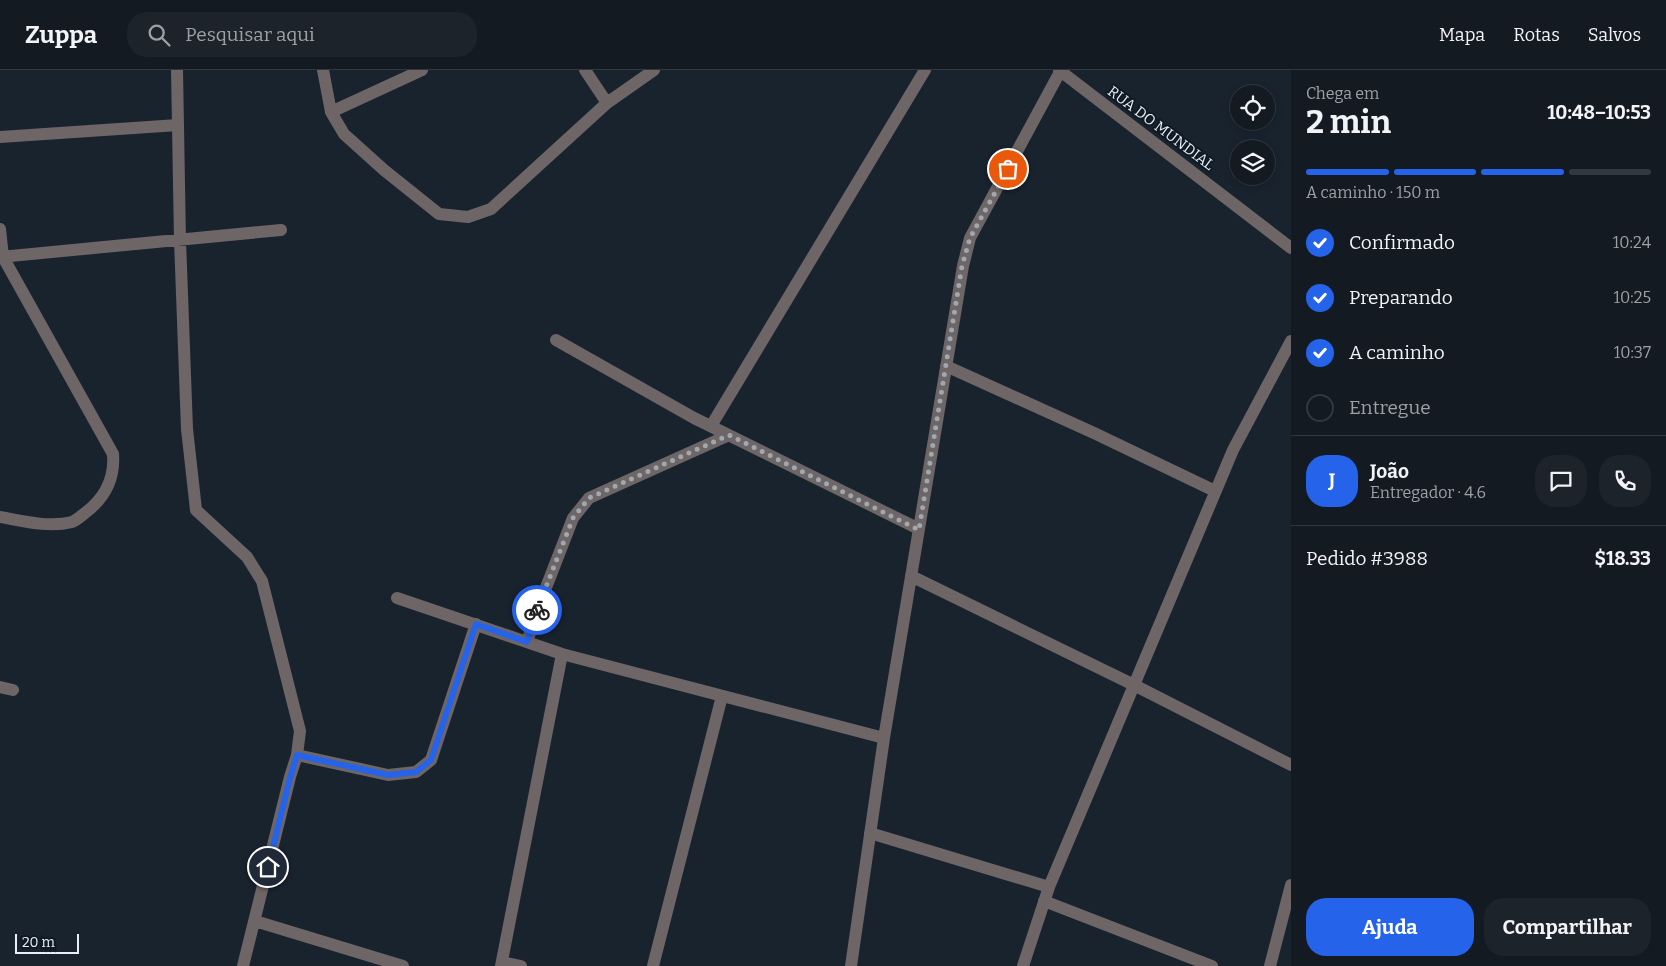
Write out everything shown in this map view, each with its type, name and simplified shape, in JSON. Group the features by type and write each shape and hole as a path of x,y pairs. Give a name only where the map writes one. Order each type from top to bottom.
{"street":[{"path":"177,70 180,240 187,429 196,510 247,557 262,581 300,732 297,755 243,966"},
{"path":"323,70 331,112 344,134 384,170 439,214 468,217 491,209 607,103 654,70"},
{"path":"331,112 422,70"},
{"path":"585,70 607,103"},
{"path":"711,426 925,70"},
{"path":"851,966 884,738 962,266 970,238 1060,70"},
{"name":"RUA DO MUNDIAL","path":"1060,70 1291,248"},
{"path":"0,137 178,125"},
{"path":"0,230 1,257 113,454 114,466 109,486 96,505 74,521 44,524 0,517"},
{"path":"1,257 281,230"},
{"path":"556,340 711,426 919,530"},
{"path":"1023,966 1049,887 1215,491 1233,450 1291,341"},
{"path":"946,366 1094,433 1215,491"},
{"path":"527,642 573,518 589,498 729,435"},
{"path":"911,576 1134,685 1291,765"},
{"path":"396,598 562,654 884,738"},
{"path":"297,755 388,775 416,772 431,760 476,624"},
{"path":"521,966 501,964 562,654"},
{"path":"0,687 13,690"},
{"path":"654,966 722,696"},
{"path":"870,833 1049,887"},
{"path":"1270,966 1291,884"},
{"path":"1044,901 1212,966"},
{"path":"254,921 403,966"}],"way so far":[{"path":"537,610 573,518 589,498 729,435 919,530 962,266 970,238 1008,169"}],"route":[{"path":"268,867 297,755 388,775 416,772 431,760 476,624 527,642 537,610"}]}
